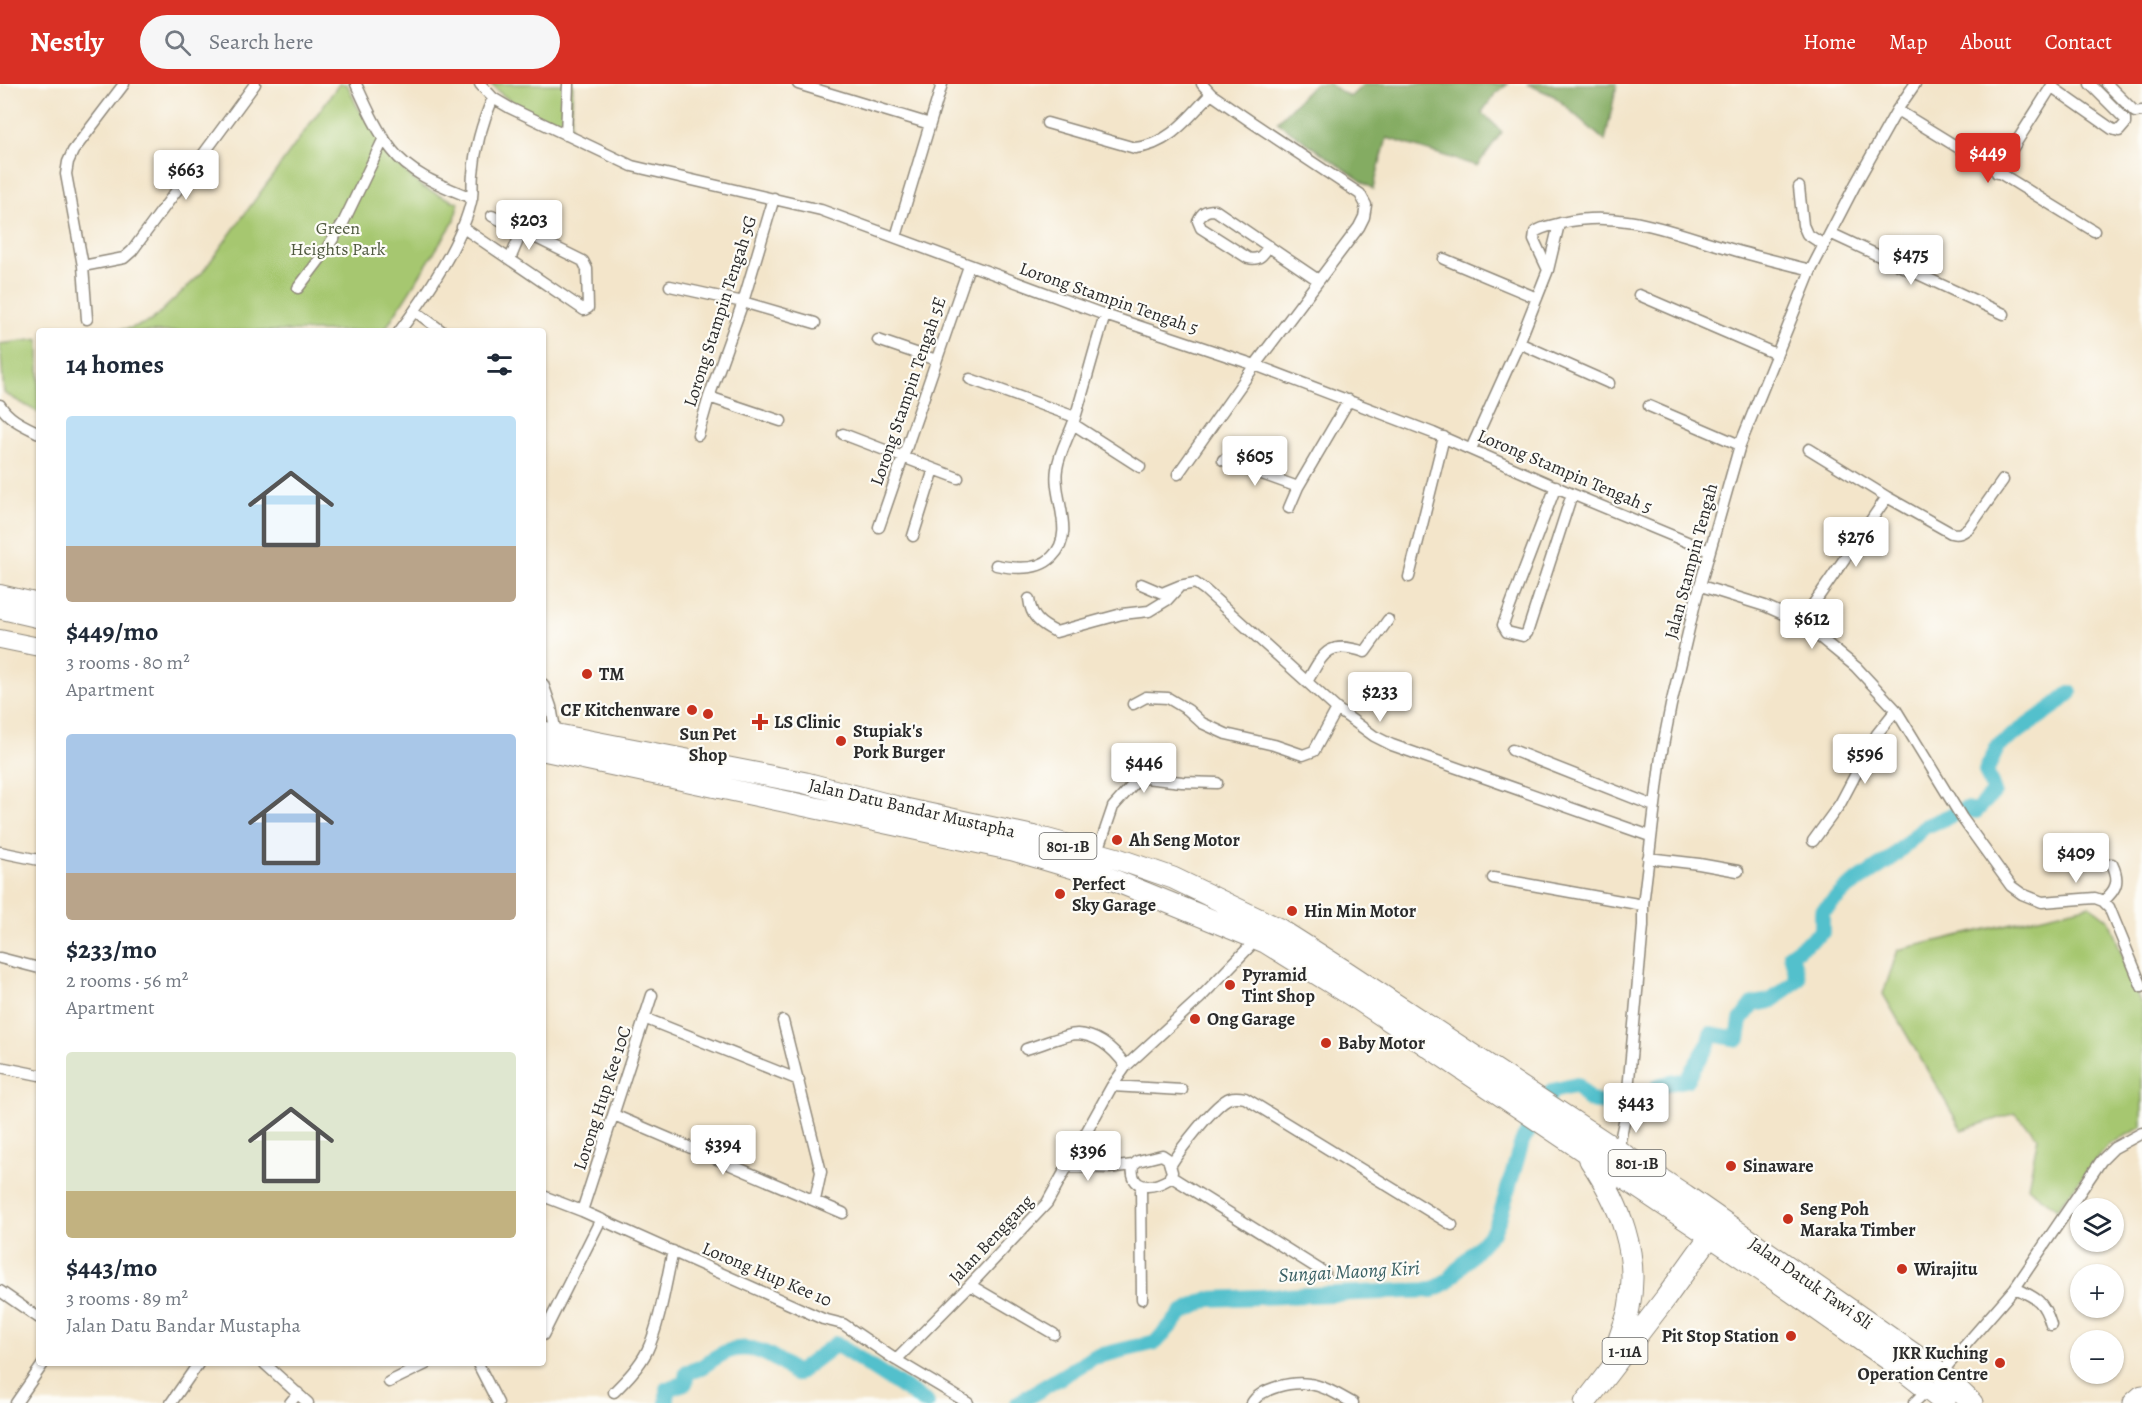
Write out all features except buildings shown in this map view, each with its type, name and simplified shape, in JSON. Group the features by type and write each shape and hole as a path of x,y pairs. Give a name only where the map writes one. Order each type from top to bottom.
{"highway":[{"path":"14,611 36,616"},
{"path":"14,611 36,629"},
{"name":"Jalan Datu Bandar Mustapha","path":"547,739 665,754 806,783 905,809 1045,839 1173,878 1279,929 1540,1112 1585,1152 1684,1218 1716,1228"},
{"name":"Jalan Datu Bandar Mustapha","path":"547,739 767,797 1034,857 1111,879 1257,939 1540,1112 1618,1150 1685,1195 1716,1228"},
{"path":"1585,1152 1603,1179 1619,1210 1629,1242 1632,1288 1623,1329 1616,1345 1616,1363"},
{"path":"1684,1218 1688,1212 1685,1195"},
{"name":"1-11A","path":"1585,1403 1716,1228"},
{"name":"Jalan Datuk Tawi Sli","path":"1716,1228 1945,1403"},
{"name":"Jalan Datuk Tawi Sli","path":"1928,1388 1972,1403"},
{"path":"2134,1403 2142,1396"}],"main road":[{"path":"14,611 36,643"},
{"path":"741,770 766,781 769,786 767,797"}],"street":[{"path":"87,319 84,266 66,174 73,151 124,84"},
{"path":"84,266 124,258 132,251 255,84"},
{"path":"356,84 384,138 404,162 422,175 472,198"},
{"path":"402,328 441,269 462,227 472,198 477,145 493,98 480,84"},
{"path":"566,135 568,84"},
{"path":"798,84 930,124"},
{"path":"896,237 942,84"},
{"path":"1179,474 1255,365 1359,227 1366,205 1360,194 1211,94 1202,84"},
{"name":"Jalan Stampin Tengah","path":"1618,1150 1629,1085 1643,905 1654,806 1671,705 1709,551 1740,445 1811,270 1898,110 1915,84"},
{"path":"1997,172 2052,85 2112,129 2119,130 2125,124 2125,119 2090,84"},
{"path":"2108,85 2135,112 2142,111"},
{"path":"1047,123 1136,148 1149,147 1167,137 1211,94"},
{"name":"Lorong Stampin Tengah 5","path":"493,98 632,166 821,210 1105,315 1255,365 1349,400 1444,437 1709,551"},
{"path":"1898,110 2094,231"},
{"path":"298,288 343,223 384,138"},
{"path":"1799,187 1803,225 1807,234 1824,245"},
{"name":"Lorong Stampin Tengah 5G","path":"698,435 743,302 774,198"},
{"path":"1269,246 1261,257 1255,260 1248,258 1201,228 1198,220 1207,210 1215,210 1269,246 1318,280"},
{"path":"462,227 584,310 588,308 587,269 583,261 492,216"},
{"path":"1548,270 1534,240 1535,232 1542,228 1578,219 1609,219 1650,224 1730,249 1811,270"},
{"path":"1471,449 1520,343 1548,270 1559,224"},
{"path":"510,259 522,231"},
{"path":"1830,233 2004,314"},
{"path":"1444,259 1537,298"},
{"name":"Lorong Stampin Tengah 5E","path":"879,527 969,266"},
{"path":"670,286 743,302 816,323"},
{"path":"1639,295 1776,354"},
{"path":"415,311 438,328"},
{"path":"996,565 1022,568 1039,566 1053,556 1060,544 1064,528 1057,485 1057,468 1074,420 1105,315"},
{"path":"878,340 936,360"},
{"path":"1520,343 1609,383"},
{"path":"970,379 1074,420 1140,467"},
{"path":"709,397 781,421"},
{"path":"1289,508 1298,487 1349,400"},
{"path":"0,405 14,420 36,432"},
{"path":"1649,405 1740,445"},
{"path":"843,434 958,478"},
{"path":"1410,577 1444,437"},
{"path":"1809,448 1887,497 1951,533 1962,534 1969,528 2003,480"},
{"path":"1223,460 1298,487"},
{"path":"913,536 934,469"},
{"path":"1556,486 1503,625 1507,632 1523,636 1527,633 1572,494"},
{"path":"1801,622 1887,497"},
{"path":"1141,584 1162,593 1195,583 1337,710 1374,736 1392,745 1650,836"},
{"path":"1029,598 1030,610 1040,624 1056,632 1122,614 1149,611 1167,600 1179,586"},
{"path":"1701,586 1765,606 1801,622 1856,667 1896,710 1962,818 2011,886 2022,894 2042,902 2095,898 2103,902 2115,921 2142,987"},
{"path":"1307,682 1322,654 1334,648 1353,648 1365,652 1388,620"},
{"path":"546,693 551,707 547,739"},
{"path":"1133,704 1146,697 1168,698 1188,710 1202,723 1226,734 1274,745 1303,755 1314,751 1337,710"},
{"path":"1813,841 1840,804 1877,734 1896,710"},
{"path":"1512,750 1654,806"},
{"path":"1097,854 1113,807 1137,780 1145,778 1217,783"},
{"path":"0,852 36,859"},
{"path":"1648,858 1738,871"},
{"path":"2103,902 2115,889 2118,880 2112,864"},
{"path":"1493,878 1643,905"},
{"name":"Jalan Benggang","path":"896,1360 1039,1214 1068,1167 1112,1086 1126,1066 1200,998 1257,939"},
{"path":"0,958 36,967"},
{"name":"Lorong Hup Kee 10C","path":"582,1210 652,995"},
{"path":"644,1018 799,1080"},
{"path":"783,1021 821,1172 815,1200"},
{"path":"1026,1049 1076,1034 1104,1042 1126,1066"},
{"path":"0,1067 36,1074"},
{"path":"1112,1086 1182,1089"},
{"path":"1184,1144 1162,1155 1138,1161 1133,1169 1135,1181 1141,1186 1165,1182 1184,1144 1225,1101 1237,1096 1245,1098 1452,1225"},
{"path":"614,1115 843,1213"},
{"path":"1928,1388 2015,1288 2101,1161 2114,1148 2142,1133"},
{"path":"1162,1155 1168,1159 1170,1171 1325,1273"},
{"path":"1068,1167 1133,1169"},
{"path":"1141,1186 1142,1299"},
{"name":"Lorong Hup Kee 10","path":"546,1197 582,1210 823,1319 843,1324 896,1360 968,1403"},
{"path":"546,1329 601,1219"},
{"path":"614,1392 628,1378 646,1351 659,1313 673,1251"},
{"path":"970,1285 1054,1334"},
{"path":"2015,1288 2036,1297 2046,1307 2051,1324"},
{"path":"0,1292 36,1316"},
{"path":"16,1403 42,1366"},
{"path":"171,1403 197,1366"},
{"path":"267,1366 308,1403"},
{"path":"389,1382 422,1366"},
{"path":"479,1366 498,1403"},
{"path":"1252,1403 1256,1397 1273,1387 1308,1383 1323,1387 1353,1403"},
{"path":"290,1403 298,1393"}],"green space":[{"name":"Green Heights Park","path":"339,84 347,84 357,106 382,140 391,158 422,187 458,203 455,220 386,328 131,328 151,321 202,273"},
{"path":"491,84 573,84 571,128 518,105"},
{"path":"1314,84 1329,84 1350,97 1364,84 1508,84 1495,94 1482,112 1502,132 1477,166 1387,138 1373,189 1277,122"},
{"path":"1527,84 1617,84 1605,141 1554,96"},
{"path":"36,339 36,411 4,393 0,344"},
{"path":"2090,905 2109,920 2142,1007 2142,1127 2108,1145 2057,1209 2028,1187 2038,1137 2015,1113 1962,1130 1883,994 1898,950"}],"waterway":[{"name":"Sungai Maong Kiri","path":"1018,1403 1094,1357 1156,1342 1183,1312 1209,1299 1432,1290 1447,1282 1494,1230 1522,1142 1552,1091 1577,1085 1589,1100 1617,1106 1651,1100 1659,1085 1686,1080 1707,1047 1711,1034 1738,1039 1741,1020 1753,1004 1771,1001 1798,979 1791,954 1822,932 1822,912 1846,889 1889,860 1924,827 1966,809 1976,811 1994,792 1986,771 1998,746 2070,693"},
{"name":"Sungai Maong Kiri","path":"667,1403 667,1389 685,1383 687,1372 698,1369 731,1350 760,1351 796,1374 836,1344 927,1403"}],"place":[{"name":"TM","path":"587,674"},
{"name":"CF Kitchenware","path":"692,710"},
{"name":"Sun Pet Shop","path":"708,714"},
{"name":"LS Clinic","path":"760,722"},
{"name":"Stupiak's Pork Burger","path":"841,741"},
{"name":"Ah Seng Motor","path":"1117,840"},
{"name":"Perfect Sky Garage","path":"1060,894"},
{"name":"Hin Min Motor","path":"1292,911"},
{"name":"Pyramid Tint Shop","path":"1230,985"},
{"name":"Ong Garage","path":"1195,1019"},
{"name":"Baby Motor","path":"1326,1043"},
{"name":"Sinaware","path":"1731,1166"},
{"name":"Seng Poh Maraka Timber","path":"1788,1219"},
{"name":"Wirajitu","path":"1902,1269"},
{"name":"Pit Stop Station","path":"1791,1336"},
{"name":"JKR Kuching Operation Centre","path":"2000,1363"}]}
